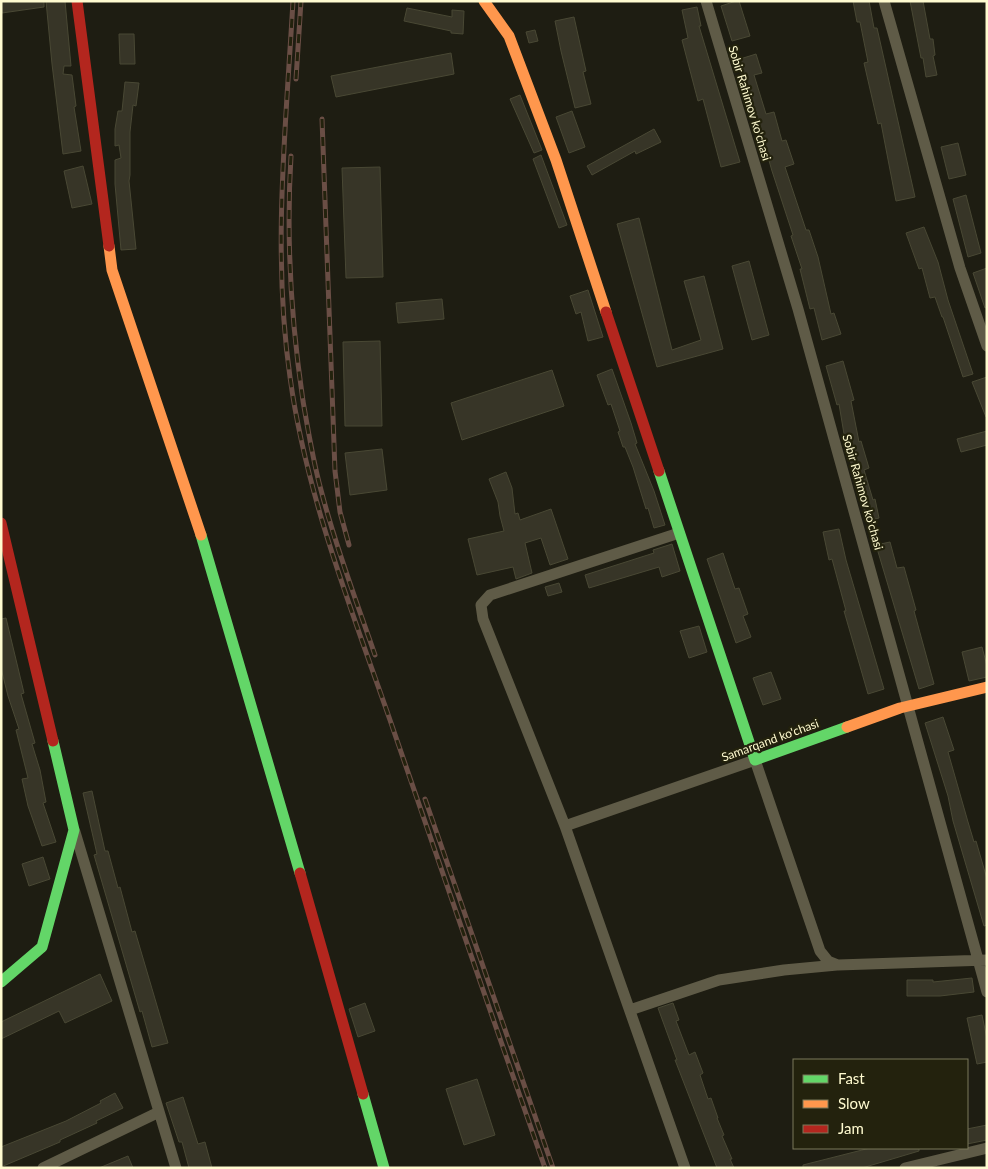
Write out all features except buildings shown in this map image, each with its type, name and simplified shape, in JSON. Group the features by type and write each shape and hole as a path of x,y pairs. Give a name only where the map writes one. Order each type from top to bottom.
{"street":[{"path":"77,1 112,270 203,541 384,1168"},
{"path":"484,1 509,36 556,160 678,533 820,951 828,961 838,965"},
{"name":"Sobir Rahimov ko'chasi","path":"706,1 798,309 908,706 982,960 987,992"},
{"path":"884,1 960,268 987,346"},
{"path":"1,523 74,830 176,1168"},
{"path":"678,533 490,595 481,606 483,619 565,826 685,1168"},
{"name":"Samarqand ko'chasi","path":"565,826 908,706 987,687"},
{"path":"1,982 42,948 74,830"},
{"path":"630,1010 719,980 784,970 838,965 982,960"},
{"path":"43,1168 159,1112"},
{"path":"905,1168 987,1148"}],"railway":[{"path":"293,1 284,142 281,236 285,330 297,421 318,508 331,551 545,1168"},
{"path":"296,79 301,1"},
{"path":"322,119 335,471 340,512 349,545"},
{"path":"291,156 289,248 295,340 303,401 313,457 327,511 375,655"},
{"path":"425,799 553,1168"}],"traffic: fast":[{"path":"659,471 755,760 847,727"},
{"path":"201,535 300,873"},
{"path":"1,982 42,947 74,830 53,741"},
{"path":"363,1094 384,1168"}],"traffic: slow":[{"path":"484,1 509,36 556,160 606,312"},
{"path":"109,246 112,270 201,535"},
{"path":"847,727 900,708 987,687"}],"traffic: jam":[{"path":"77,1 109,246"},
{"path":"606,312 659,471"},
{"path":"1,523 53,741"},
{"path":"300,873 363,1094"}]}
